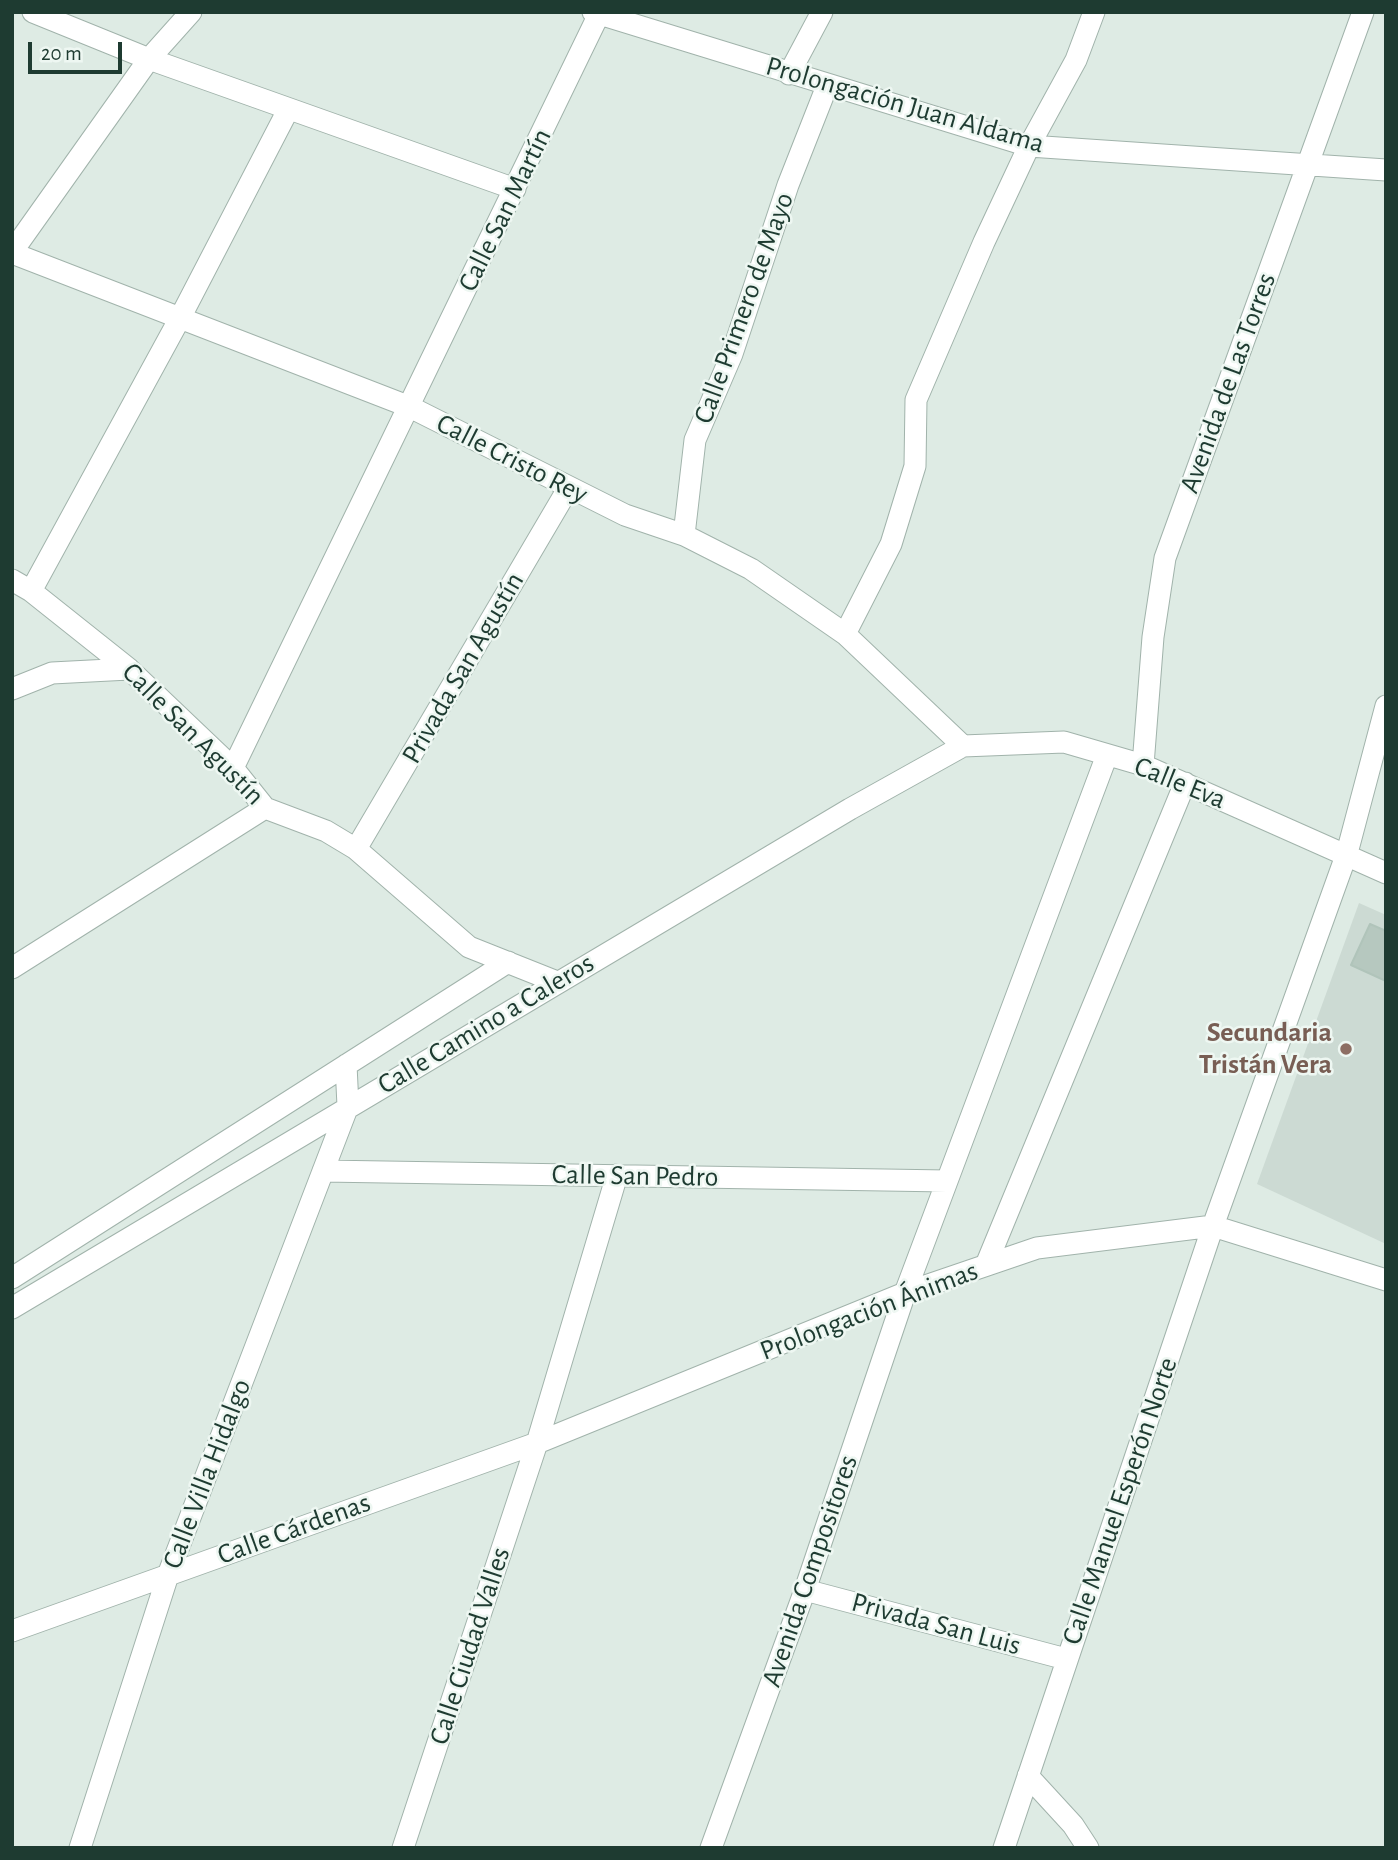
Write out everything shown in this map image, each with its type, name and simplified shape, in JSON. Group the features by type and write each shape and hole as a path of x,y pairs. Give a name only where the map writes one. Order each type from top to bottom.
{"street":[{"path":"33,12 149,59 515,189"},
{"path":"12,252 149,59 191,12"},
{"path":"789,74 822,12"},
{"path":"845,634 891,544 915,466 916,400 1029,145 1076,60 1094,12"},
{"name":"Avenida de Las Torres","path":"1143,765 1153,637 1165,558 1306,163 1363,12"},
{"name":"Prolongación Juan Aldama","path":"597,13 827,86 1029,145 1233,162 1306,163 1386,170"},
{"name":"Calle San Martín","path":"233,768 410,407 597,13"},
{"name":"Calle Primero de Mayo","path":"684,535 695,440 732,354 788,186 827,86"},
{"path":"22,586 180,318 288,110"},
{"name":"Calle Cristo Rey","path":"12,252 410,407 625,515 684,535 751,569 845,634 963,746"},
{"name":"Privada San Agustín","path":"356,849 569,487"},
{"name":"Calle San Agustín","path":"22,586 129,669 233,768 265,808 326,831 356,849 469,947 557,982"},
{"path":"12,689 52,673 129,669"},
{"name":"Calle Manuel Esperón Norte","path":"1004,1848 1213,1226 1347,853 1386,706"},
{"name":"Calle Eva","path":"963,746 1064,742 1143,765 1347,853 1386,873"},
{"name":"Calle Camino a Caleros","path":"12,1308 557,982 850,809 963,746"},
{"name":"Avenida Compositores","path":"711,1848 806,1590 905,1293 1107,755"},
{"path":"986,1265 1185,783"},
{"path":"12,968 265,808"},
{"path":"12,1278 508,962"},
{"path":"346,1065 348,1106"},
{"name":"Calle Villa Hidalgo","path":"80,1848 168,1576 348,1106"},
{"name":"Calle San Pedro","path":"323,1171 947,1181"},
{"name":"Calle Ciudad Valles","path":"403,1848 537,1443 617,1175"},
{"path":"1213,1226 1386,1280"},
{"name":"Prolongación Ánimas","path":"537,1443 905,1293 1037,1248 1213,1226"},
{"name":"Calle Cárdenas","path":"12,1631 537,1443"},
{"name":"Privada San Luis","path":"806,1590 1066,1659"},
{"path":"1028,1776 1073,1825 1088,1848"}],"shaded area":[{"name":"Secundaria Tristán Vera","path":"1359,903 1386,915 1386,1244 1257,1184"}],"building":[{"path":"1370,924 1386,931 1386,981 1351,965"}],"place":[{"name":"Secundaria Tristán Vera","path":"1346,1049"}]}
